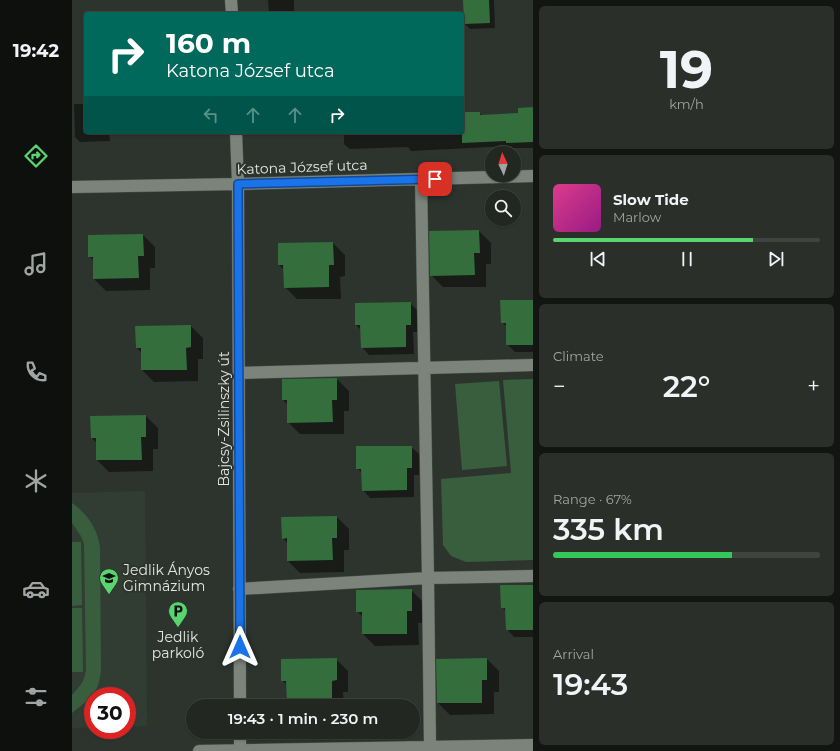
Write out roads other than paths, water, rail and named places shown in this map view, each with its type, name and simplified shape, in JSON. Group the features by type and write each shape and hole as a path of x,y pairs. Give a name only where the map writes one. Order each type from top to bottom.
{"street":[{"path":"232,0 232,12"},
{"name":"Bajcsy-Zsilinszky út","path":"236,134 238,184 240,699"},
{"name":"Katona József utca","path":"72,187 533,176"},
{"path":"421,179 430,746"},
{"path":"238,373 533,365"},
{"path":"239,589 428,578 533,576"},
{"path":"240,739 240,751"},
{"path":"199,751 533,745"}],"place":[{"name":"Jedlik Ányos Gimnázium","path":"109,595"},
{"name":"Jedlik parkoló","path":"178,628"}]}
